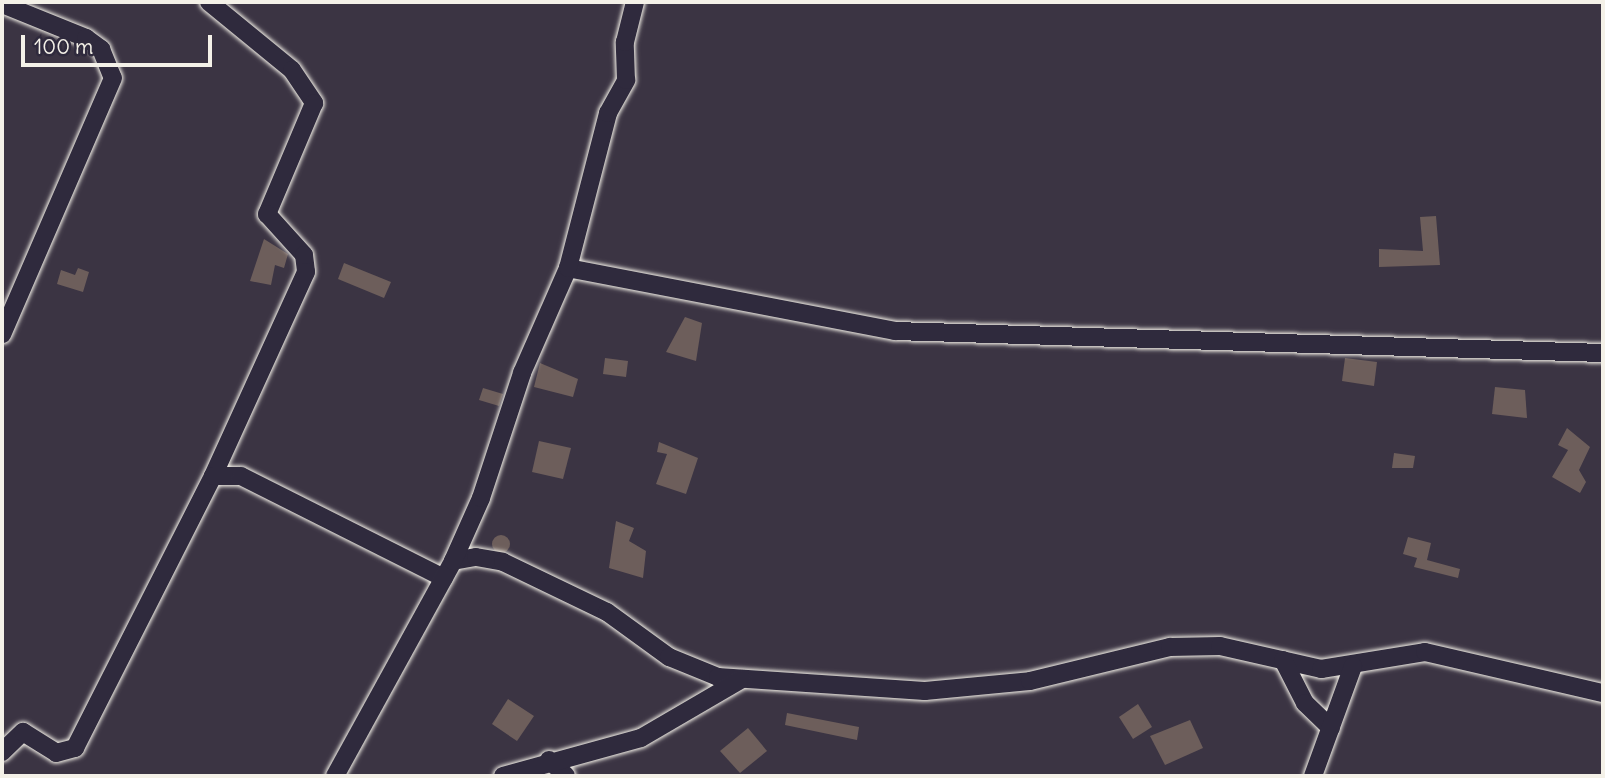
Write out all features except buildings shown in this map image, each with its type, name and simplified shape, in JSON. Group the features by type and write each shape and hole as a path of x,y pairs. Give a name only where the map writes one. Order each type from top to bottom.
{"street":[{"path":"2,752 23,732 56,753 75,748 213,476 306,272 299,248 267,214 314,103 292,70 209,2"},
{"path":"335,776 453,561 568,268 611,103 626,80 624,53 635,2"},
{"path":"2,4 86,38 101,49 113,78 2,334"},
{"path":"568,268 895,331 1603,353"},
{"path":"213,476 242,475 444,578"},
{"path":"453,561 476,556 503,562 607,612 695,671 742,679 925,691 1051,678 1170,647 1220,646 1321,669 1353,666 1425,652 1603,693"},
{"path":"1283,660 1305,703 1331,728"},
{"path":"1313,776 1353,666"},
{"path":"503,776 549,760 641,738 742,679"},
{"path":"549,760 566,776"}]}
